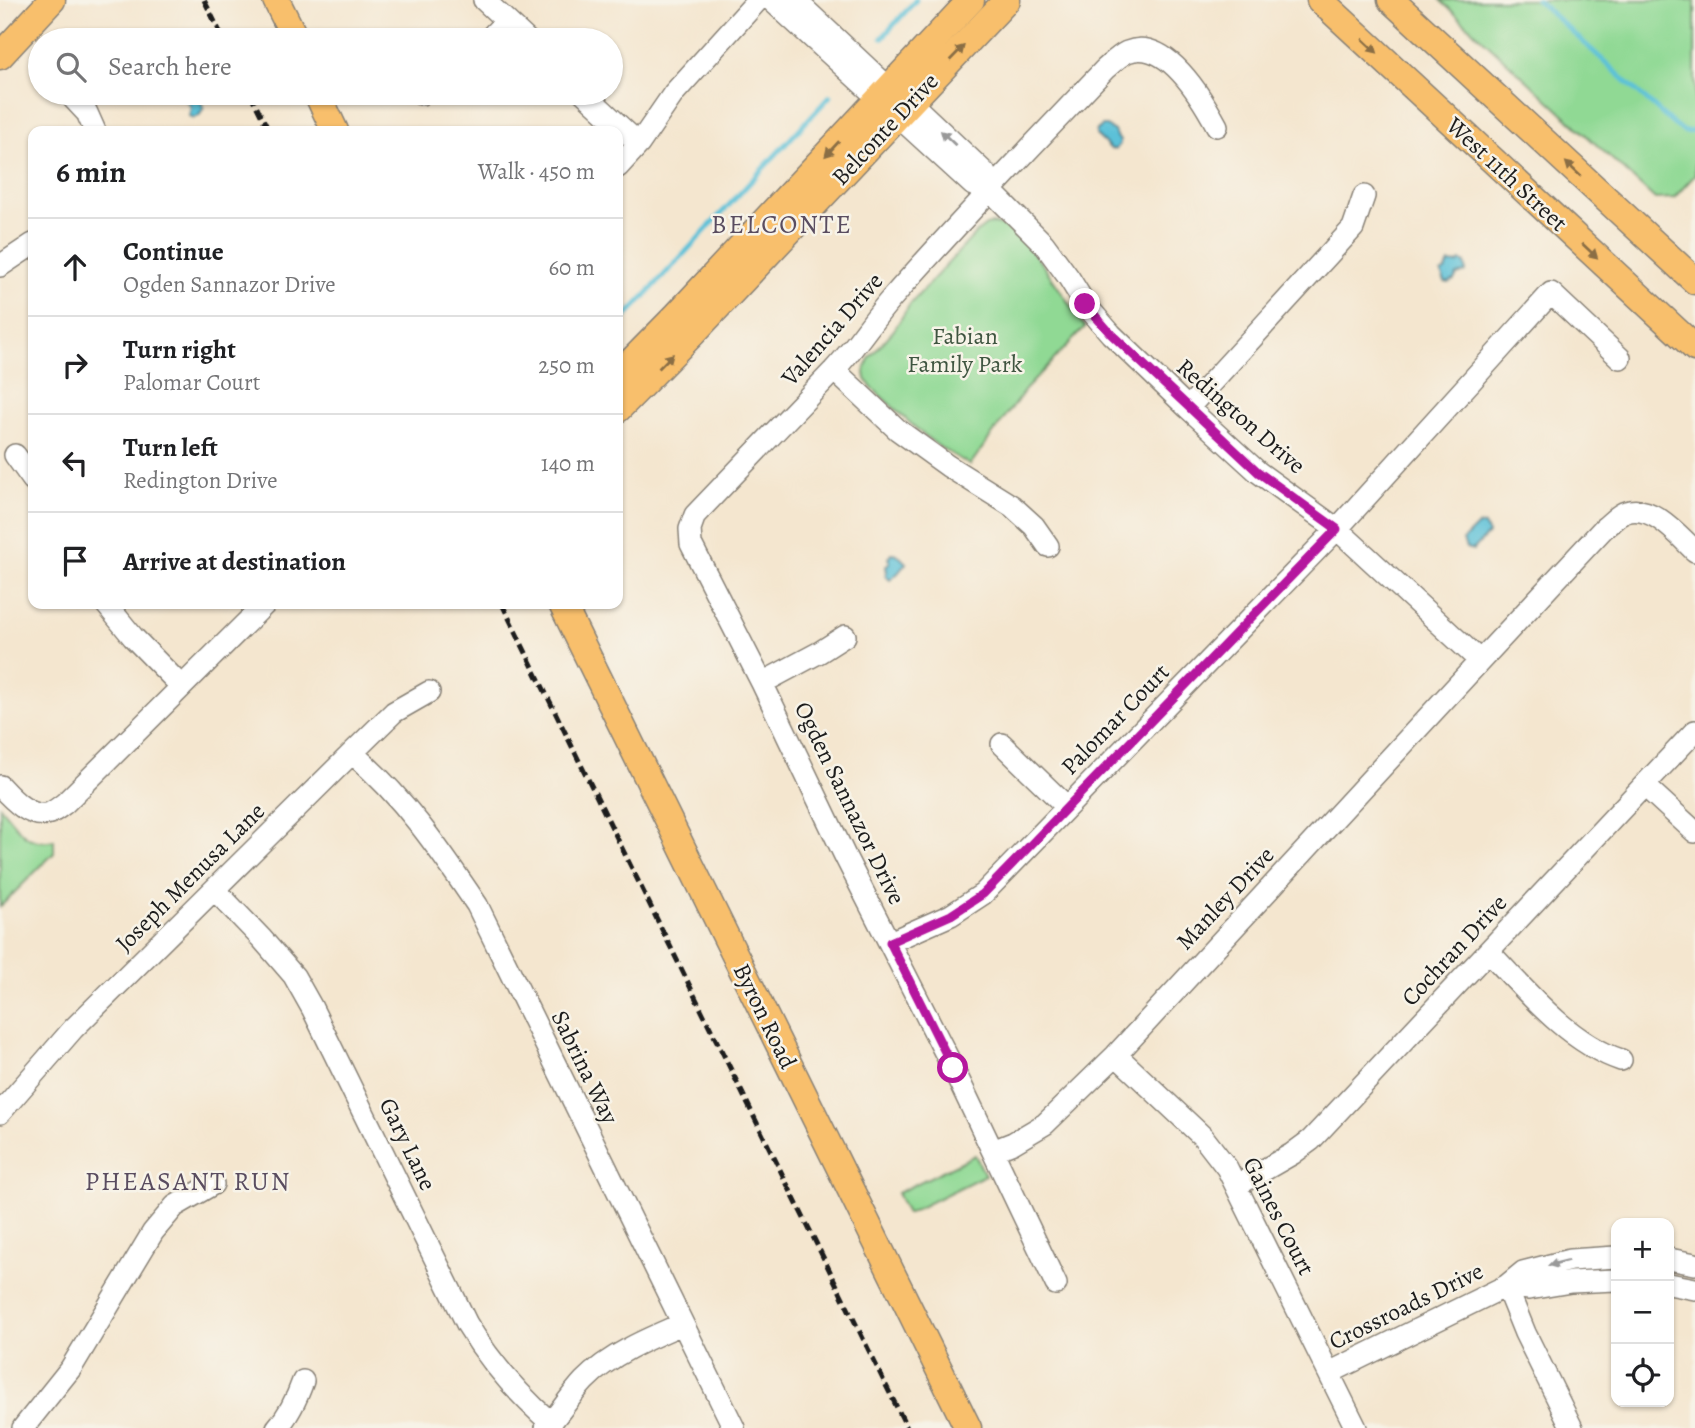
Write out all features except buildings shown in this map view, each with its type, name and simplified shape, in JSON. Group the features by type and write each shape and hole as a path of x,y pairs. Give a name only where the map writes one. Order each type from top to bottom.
{"main road":[{"path":"0,56 52,0"},
{"path":"276,0 290,28"},
{"name":"Belconte Drive","path":"623,404 694,332 894,101 971,0"},
{"name":"Belconte Drive","path":"623,370 894,101 1007,0"},
{"name":"West 11th Street","path":"1320,0 1695,348"},
{"name":"West 11th Street","path":"1391,0 1695,282"},
{"path":"323,105 333,126"},
{"name":"Byron Road","path":"564,609 968,1428"}],"street":[{"path":"484,0 514,28"},
{"path":"623,162 639,144 674,93 758,0"},
{"name":"Redington Drive","path":"771,0 894,101 973,185 989,190 1044,244 1085,304 1111,334 1188,408 1258,472 1337,529 1480,661"},
{"name":"Redington Drive","path":"795,0 879,79 894,101"},
{"path":"499,28 506,21"},
{"name":"Valencia Drive","path":"710,499 850,353 889,302 989,190 1105,69 1126,52 1141,49 1156,52 1177,68 1200,95 1217,126"},
{"path":"80,105 93,126"},
{"path":"597,105 620,126"},
{"path":"623,129 639,144"},
{"path":"1188,408 1353,228 1364,196"},
{"path":"0,266 28,247"},
{"name":"Palomar Court","path":"890,942 951,915 983,894 1337,529 1551,293 1620,358"},
{"path":"834,370 898,430 948,466 1012,506 1034,526 1048,546"},
{"path":"15,456 28,473"},
{"name":"Ogden Sannazor Drive","path":"710,499 695,515 690,528 691,544 890,942 1056,1284"},
{"name":"Manley Drive","path":"993,1151 1013,1143 1045,1124 1116,1055 1604,528 1623,512 1632,510 1649,513 1658,517 1695,551"},
{"path":"110,609 133,637 181,686"},
{"path":"0,786 9,797 32,813 48,814 65,803 260,609"},
{"path":"761,683 845,636"},
{"name":"Joseph Menusa Lane","path":"0,1113 74,1029 352,753 394,712 429,692"},
{"name":"Cochran Drive","path":"1236,1186 1311,1140 1695,731"},
{"path":"1002,744 1067,807"},
{"name":"Sabrina Way","path":"352,753 372,770 432,839 477,905 734,1428"},
{"path":"1645,786 1695,832"},
{"name":"Gary Lane","path":"215,890 294,976 467,1324 484,1352 549,1426"},
{"path":"1489,952 1535,1000 1583,1043 1621,1059"},
{"name":"Gaines Court","path":"1116,1055 1203,1138 1227,1168 1356,1428"},
{"path":"23,1428 71,1368 153,1232 175,1206 213,1184"},
{"name":"Crossroads Drive","path":"1329,1373 1506,1286 1523,1272 1570,1260 1611,1257"},
{"path":"1674,1260 1695,1264"},
{"name":"Crossroads Drive","path":"1506,1286 1529,1289 1571,1282 1611,1280"},
{"path":"1674,1285 1695,1289"},
{"path":"1506,1286 1525,1333 1572,1428"},
{"path":"549,1426 584,1380 613,1358 682,1324"},
{"path":"277,1428 299,1393 303,1381"}],"green space":[{"path":"1440,0 1695,0 1695,175 1674,198 1655,199"},
{"name":"Fabian Family Park","path":"991,224 1004,227 1031,250 1085,327 1025,390 970,465 920,432 871,387 866,379 865,368 870,357 894,330 910,304 977,232"},
{"path":"0,807 28,837 43,841 54,840 54,853 0,907"},
{"path":"975,1155 985,1175 907,1214 897,1193"}],"water":[{"path":"190,105 204,107 199,116 193,118 189,116"},
{"path":"1102,126 1114,131 1120,140 1116,149 1111,149 1096,135 1096,131"},
{"path":"1461,261 1465,263 1466,272 1457,275 1448,283 1445,282 1441,273 1449,263 1457,264"},
{"path":"1478,525 1484,526 1488,534 1473,550 1466,548 1463,540"},
{"path":"891,553 897,554 906,563 890,580 885,575"}],"waterway":[{"path":"882,38 916,0"},
{"path":"1537,0 1673,124 1685,132 1695,131"},
{"path":"623,320 830,96"}],"railway":[{"path":"204,0 218,28"},
{"path":"256,105 266,126"},
{"path":"504,609 907,1428"}],"district":[{"name":"BELCONTE","path":"782,224"},
{"name":"PHEASANT RUN","path":"188,1181"}],"route":[{"path":"953,1068 890,942 951,915 983,894 1337,529 1258,472 1111,334 1085,304"}]}
